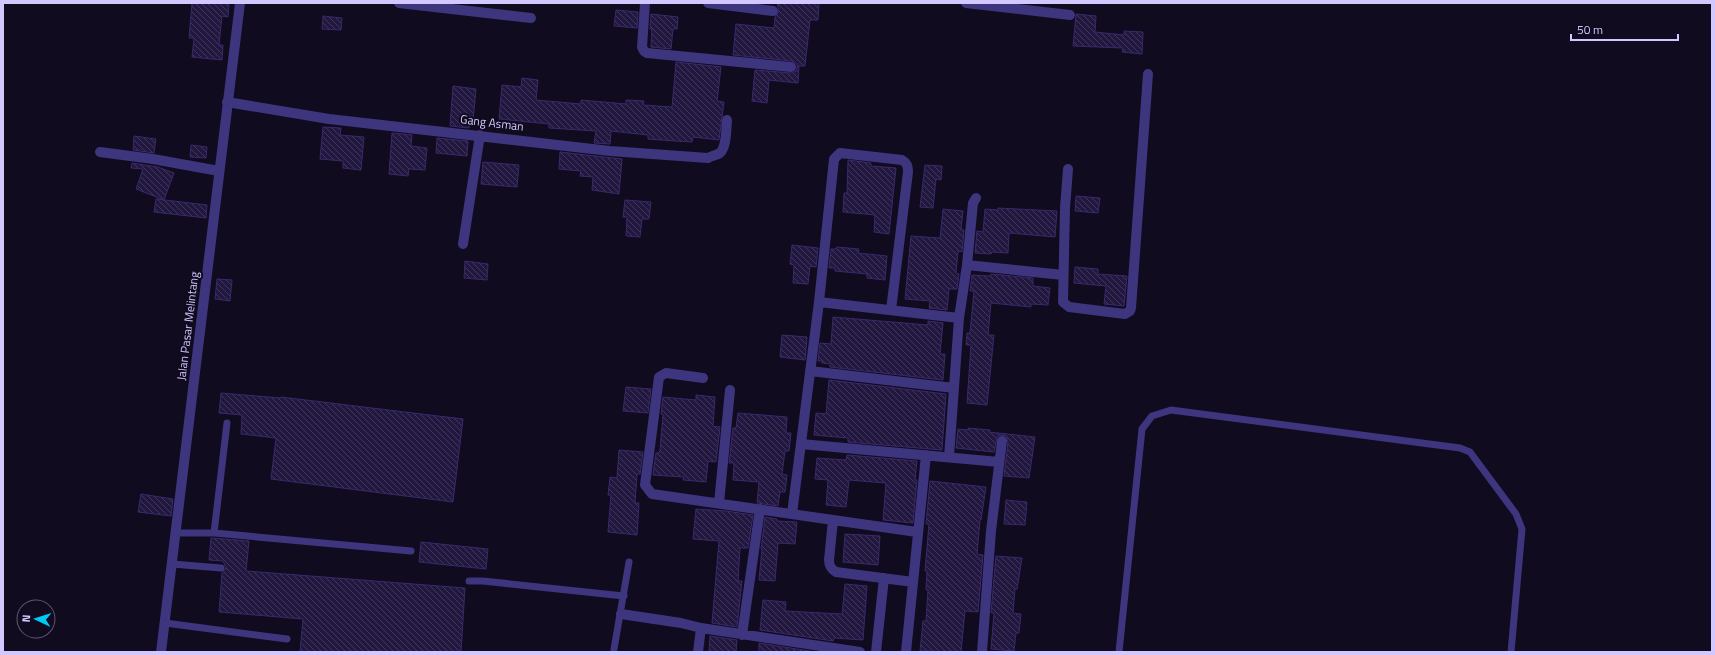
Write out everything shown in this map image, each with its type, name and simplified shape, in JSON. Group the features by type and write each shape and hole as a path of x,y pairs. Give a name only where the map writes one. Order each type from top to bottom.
{"street":[{"name":"Jalan Pasar Melintang","path":"162,652 240,3"},
{"path":"399,3 531,18"},
{"path":"645,3 642,47 647,53 791,67"},
{"path":"708,3 773,12"},
{"path":"966,3 1070,15"},
{"path":"1068,169 1064,208 1062,299 1065,305 1126,314 1130,311 1148,74"},
{"name":"Gang Asman","path":"228,102 329,119 610,151 708,158 721,152 724,144 727,120"},
{"path":"463,244 480,135"},
{"path":"100,152 219,170"},
{"path":"792,514 819,302 834,159 840,153 902,160 906,162 908,166 891,310"},
{"path":"949,458 958,318 973,203 976,198"},
{"path":"966,264 1063,275"},
{"path":"819,302 958,318"},
{"path":"810,371 954,388"},
{"path":"703,378 666,373 659,377 646,485 652,494 917,532"},
{"path":"718,503 730,390"},
{"path":"982,652 991,531 1002,441"},
{"path":"801,444 999,462"},
{"path":"906,652 926,455"},
{"path":"742,635 760,509"},
{"path":"833,520 829,560 829,566 832,570 836,572 912,582"},
{"path":"876,652 884,578"},
{"path":"621,614 681,623 742,635 860,652"},
{"path":"698,652 702,628"}],"lane":[{"path":"1119,652 1142,429 1152,416 1171,410 1460,448 1470,452 1516,514 1522,529 1510,652"},
{"path":"214,533 227,424"},
{"path":"176,533 214,533 412,551"},
{"path":"614,650 629,562"},
{"path":"172,564 221,568"},
{"path":"468,581 482,581 624,596"},
{"path":"165,623 287,639"}],"building":[{"path":"192,3 229,3 228,17 222,16 219,45 223,45 222,60 192,57 194,38 189,38"},
{"path":"777,3 819,3 818,20 810,20 805,66 799,66 798,83 769,80 767,103 752,101 755,70 791,73 796,71 797,68 797,64 792,61 733,55 736,24 774,28 775,17 779,11"},
{"path":"616,10 638,12 637,28 614,26"},
{"path":"651,14 678,17 677,29 673,29 671,49 651,47"},
{"path":"1076,14 1096,16 1095,32 1124,35 1124,31 1143,32 1142,54 1122,52 1123,48 1073,46"},
{"path":"323,16 342,18 341,30 322,29"},
{"path":"676,62 721,67 717,101 724,102 719,140 693,137 692,142 648,139 648,135 611,131 610,144 594,143 596,131 549,128 549,124 499,119 502,85 521,87 522,78 538,80 536,100 581,104 581,100 626,104 626,100 644,101 643,105 672,107"},
{"path":"453,86 476,89 473,121 470,120 469,128 450,126"},
{"path":"323,127 341,128 340,135 364,137 361,170 343,168 343,161 320,159"},
{"path":"392,133 412,135 411,146 427,148 425,170 409,169 408,176 389,174"},
{"path":"134,136 156,139 154,153 133,150"},
{"path":"437,138 468,141 467,156 436,153"},
{"path":"191,145 207,147 206,158 190,157"},
{"path":"560,152 622,159 619,194 592,190 593,177 580,176 581,171 559,169"},
{"path":"848,160 871,163 871,166 896,168 889,234 874,232 875,215 843,212 844,193 847,193"},
{"path":"483,162 519,165 517,187 481,184"},
{"path":"132,163 158,167 174,173 164,200 136,189 143,169 131,168"},
{"path":"925,165 942,166 941,180 936,179 933,208 920,207"},
{"path":"1076,196 1100,198 1098,213 1075,211"},
{"path":"156,199 207,205 206,218 154,212"},
{"path":"625,200 651,202 649,219 642,219 640,237 626,236 627,217 623,217"},
{"path":"998,208 1057,211 1055,237 1009,233 1008,253 975,253 977,231 983,232 985,209 998,210"},
{"path":"943,209 963,211 961,230 964,230 962,252 958,251 956,273 959,274 957,289 949,289 947,310 929,308 930,301 905,299 911,236 940,238"},
{"path":"792,245 818,248 816,267 810,266 808,284 793,283 794,265 790,264"},
{"path":"837,247 859,249 858,253 887,256 885,280 867,278 867,274 835,271 835,268 829,268 831,249 836,249"},
{"path":"465,261 488,264 487,280 464,278"},
{"path":"1075,267 1098,269 1098,274 1127,276 1124,306 1104,304 1106,286 1074,283"},
{"path":"991,274 1033,278 1033,286 1050,288 1048,305 1031,304 1031,307 991,303 988,335 994,335 987,405 967,403 971,345 966,345 967,333 970,333 974,291 970,291 972,275 991,276"},
{"path":"217,279 232,280 230,301 215,299"},
{"path":"833,317 928,325 928,321 943,323 940,354 945,354 943,380 830,367 830,364 818,361 820,343 831,344"},
{"path":"782,335 807,337 805,360 780,357"},
{"path":"829,380 946,394 942,450 848,442 848,438 814,435 816,413 826,414"},
{"path":"626,387 651,389 648,413 623,411"},
{"path":"221,393 281,397 463,419 453,502 271,479 276,438 241,434 242,415 219,413"},
{"path":"696,395 715,397 713,426 720,427 716,462 708,461 706,482 683,480 684,477 653,475 656,453 659,453 660,450 663,397 696,400"},
{"path":"738,413 787,417 786,433 791,433 789,451 785,451 782,474 787,475 785,492 780,492 778,506 757,503 759,482 733,480 734,463 729,463 733,428 736,428"},
{"path":"968,428 1035,437 1029,478 1004,476 1008,442 1006,436 1000,435 997,437 994,452 956,448 958,429 968,430"},
{"path":"619,450 643,452 640,474 637,474 635,503 639,503 637,535 608,532 611,495 608,495 610,477 617,478"},
{"path":"847,455 917,461 915,480 917,480 913,523 883,520 886,483 849,480 846,507 826,505 828,480 815,479 817,458 846,460"},
{"path":"930,481 986,487 980,520 977,554 983,555 978,612 965,611 961,652 920,651 923,621 926,621 928,590 926,590 927,571 925,571 929,524 926,524"},
{"path":"141,494 173,499 171,516 138,512"},
{"path":"1006,500 1027,502 1025,525 1004,524"},
{"path":"696,509 753,515 748,548 740,548 738,581 742,581 737,627 712,623 719,541 693,539"},
{"path":"765,517 777,519 777,521 797,522 795,544 778,543 775,581 759,580"},
{"path":"845,534 880,536 878,565 843,562"},
{"path":"211,538 249,541 246,571 465,588 461,652 300,652 303,619 219,612 222,573 226,568 223,561 209,560"},
{"path":"421,542 488,549 486,569 419,562"},
{"path":"996,556 1022,558 1017,589 1015,589 1013,613 1021,614 1019,633 1016,633 1014,651 991,649 994,613 991,613"},
{"path":"845,584 867,586 863,640 834,638 833,641 760,630 763,600 786,602 785,611 842,614"},
{"path":"710,636 737,640 736,652 709,652"},
{"path":"759,643 816,652 759,652"}]}
